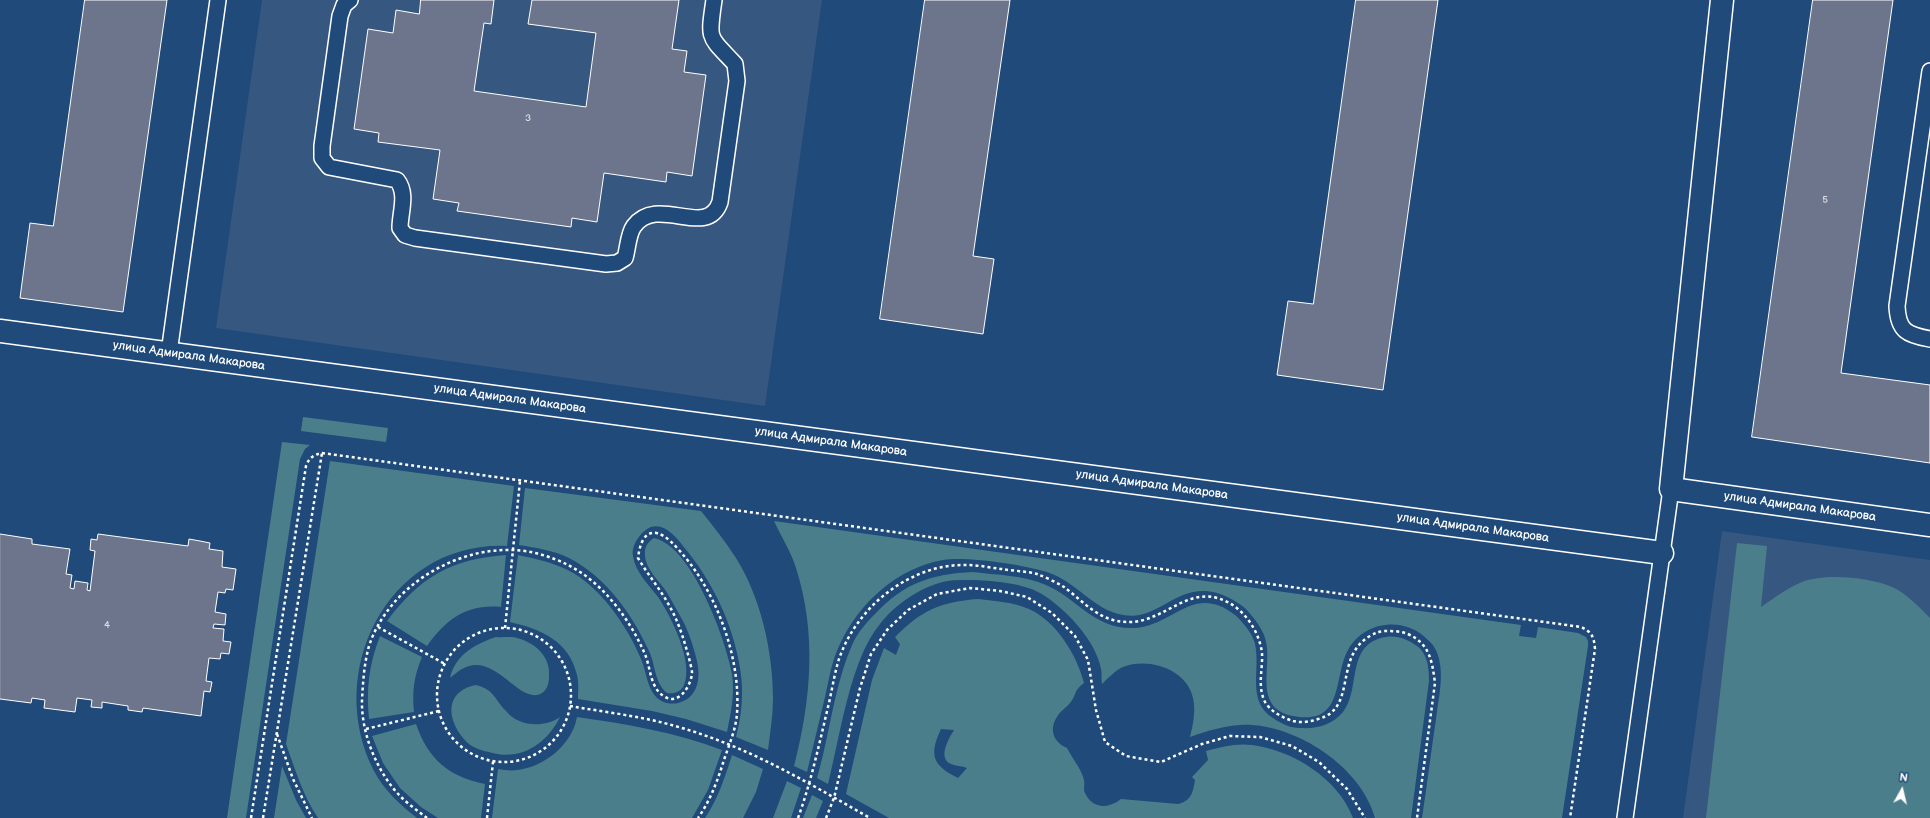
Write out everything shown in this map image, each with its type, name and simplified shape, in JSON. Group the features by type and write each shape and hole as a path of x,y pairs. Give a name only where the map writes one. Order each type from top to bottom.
{"street":[{"path":"1671,489 1722,0"},
{"name":"улица Адмирала Макарова","path":"0,331 1662,554"},
{"name":"улица Адмирала Макарова","path":"1671,489 1930,525"}],"lane":[{"path":"169,353 218,0"},
{"path":"350,0 344,5 340,16 322,146 322,158 329,167 397,180 402,186 403,194 400,228 405,235 414,238 606,264 617,264 625,258 633,227 644,216 663,213 696,218 708,217 716,211 720,202 737,81 735,64 719,48 711,36 710,25 714,0"},
{"path":"1930,71 1897,306 1898,321 1906,332 1930,338"},
{"path":"1626,818 1671,489"}],"path":[{"path":"263,818 322,453"},
{"path":"251,818 306,466 309,459 315,454 322,453 1581,627 1589,630 1594,638 1595,649 1570,818"},
{"path":"505,628 520,481"},
{"path":"427,818 400,796 380,771 368,741 362,706 363,672 370,645 378,627 395,603 413,585 431,571 457,559 489,551 513,550 549,556 570,566 591,580 614,603 634,630 645,654 653,682 659,692 666,698 676,698 683,694 689,686 692,673 684,636 670,606 638,558 639,548 648,534 661,533 668,537 689,560 709,592 722,624 732,658 737,688 737,714 729,744 716,787 698,818"},
{"path":"798,818 810,784 840,659 848,638 863,615 888,591 911,578 936,568 967,565 1035,574 1061,585 1094,611 1111,620 1128,622 1144,620 1163,614 1190,598 1201,596 1218,598 1234,606 1248,619 1258,636 1262,653 1261,688 1266,704 1285,718 1298,722 1323,718 1333,712 1340,702 1349,662 1354,651 1364,640 1378,632 1391,631 1404,632 1418,639 1428,650 1433,664 1435,683 1417,818"},
{"path":"826,818 834,798 860,688 871,654 886,630 908,610 937,594 970,588 1000,591 1027,598 1052,613 1075,636 1088,660 1096,710 1105,742 1126,756 1161,762 1202,744 1230,736 1260,737 1292,746 1319,762 1347,789 1365,818"},
{"path":"378,627 445,664"},
{"path":"505,628 523,631 543,640 558,655 568,675 572,696 568,717 558,736 542,751 521,760 492,762 476,757 458,744 444,726 439,712 437,704 438,681 445,664 462,643 480,632 505,628"},
{"path":"570,706 674,725 729,744 776,764 870,818"},
{"path":"366,729 439,712"},
{"path":"276,733 293,779 312,818"},
{"path":"487,818 492,762"}],"shaded area":[{"path":"262,0 822,0 765,406 216,328"},
{"path":"1722,531 1930,560 1930,818 1683,818"}],"green space":[{"path":"303,417 388,428 386,442 301,431"},
{"path":"282,442 310,445 305,449 300,459 246,818 227,818"},
{"path":"330,461 514,486 507,546 465,550 429,565 400,589 377,619 363,655 357,693 360,732 378,778 393,797 417,818 318,818 304,792 286,744"},
{"path":"525,488 701,511 736,558 745,574 759,608 771,663 773,699 768,750 736,737 740,720 742,686 737,652 732,635 727,619 712,588 693,559 677,539 670,532 661,527 651,527 640,535 635,543 633,552 636,567 663,605 675,627 684,652 686,675 684,685 675,693 667,693 657,679 649,651 635,624 626,610 595,575 563,555 538,548 519,545"},
{"path":"774,521 1521,625 1519,636 1536,638 1538,627 1578,633 1586,637 1588,646 1562,818 1422,818 1441,674 1439,659 1434,646 1419,632 1408,627 1386,625 1375,627 1364,632 1355,640 1348,650 1343,661 1334,697 1329,707 1321,714 1310,717 1293,716 1281,712 1273,705 1268,696 1266,642 1261,629 1246,609 1228,598 1217,593 1203,591 1190,593 1147,613 1135,616 1123,615 1112,612 1093,602 1067,582 1047,572 1010,564 966,559 943,560 926,564 910,571 895,579 881,590 858,615 848,629 835,656 807,772 794,766 800,741 808,692 809,642 807,618 803,593 794,562"},
{"path":"654,538 668,545 681,558 694,576 715,618 723,640 733,681 732,703 727,732 686,719 652,711 578,699 577,675 568,653 552,638 543,633 532,628 510,622 518,555 545,561 561,567 587,582 619,619 635,646 643,663 647,680 657,698 663,702 675,704 681,702 691,695 697,686 697,661 684,623 666,591 647,565 645,550 648,543"},
{"path":"1737,543 1767,546 1761,607 1796,584 1812,579 1847,577 1871,581 1892,587 1917,605 1930,618 1930,818 1706,818"},
{"path":"506,555 501,607 477,608 458,615 434,636 427,646 387,621 412,593 438,573 469,561 486,557"},
{"path":"973,572 1019,577 1046,585 1068,598 1097,619 1107,624 1119,627 1133,628 1147,626 1195,604 1207,603 1220,606 1238,618 1247,628 1254,640 1256,654 1256,684 1260,703 1265,711 1273,718 1283,724 1293,727 1318,727 1334,720 1343,712 1352,692 1358,660 1370,643 1381,638 1391,636 1413,643 1421,649 1426,657 1429,681 1411,818 1375,818 1367,799 1355,781 1340,765 1322,751 1302,739 1281,731 1260,726 1240,725 1227,726 1190,737 1194,713 1193,698 1189,688 1175,673 1155,665 1133,664 1118,670 1102,684 1101,669 1093,647 1078,625 1059,607 1040,593 1025,587 983,580 945,581 928,587 912,595 885,618 870,639 854,678 847,700 828,784 817,778 841,676 853,643 860,631 886,603 919,582 944,575"},
{"path":"978,599 997,601 1029,609 1039,614 1048,622 1071,650 1081,672 1084,683 1078,688 1074,698 1057,717 1053,730 1058,742 1067,748 1079,768 1083,776 1085,793 1096,805 1111,805 1121,799 1178,804 1182,803 1191,796 1195,780 1192,777 1208,760 1206,751 1229,746 1252,745 1283,753 1312,768 1337,790 1353,818 889,818 846,794 872,680 884,648 896,655 900,644 895,637 914,620 942,605","holes":["941,729 954,730 947,743 944,753 947,761 951,764 967,768 958,778 943,769 938,764 934,753 937,738"]},
{"path":"380,636 422,657 414,684 414,712 369,719 369,677 373,657"},
{"path":"496,637 515,637 524,640 536,647 541,652 548,663 549,670 548,684 544,692 534,695 525,692 496,672 485,667 474,665 462,669 450,678 456,663 461,657 481,643"},
{"path":"476,685 491,692 511,716 525,723 547,723 560,717 548,735 540,743 522,752 511,755 500,754 487,752 473,747 456,728 452,710 453,702 457,694"},
{"path":"577,717 668,733 722,750 708,790 692,818 492,818 498,769 517,770 527,768 547,759 563,745 569,737"},
{"path":"416,724 427,747 434,757 442,764 461,777 485,784 481,818 438,818 421,807 400,788 383,763 372,736"},
{"path":"732,755 763,769 756,792 743,818 705,818 710,811 724,780"},
{"path":"282,766 296,800 306,818 274,818"},
{"path":"787,781 801,788 791,818 773,818"},
{"path":"812,795 823,801 816,818 803,818"}],"building":[{"path":"85,0 167,0 123,312 20,298 30,223 53,226"},
{"path":"421,0 494,0 491,24 484,23 474,91 586,107 596,33 528,24 532,0 679,0 672,49 687,51 684,72 706,75 692,176 667,172 666,182 604,173 597,222 572,218 571,227 457,211 459,203 433,199 440,150 378,142 379,133 354,129 368,29 393,33 396,10 419,14"},
{"path":"925,0 1010,0 973,256 994,259 983,334 880,319"},
{"path":"1356,0 1438,0 1383,390 1277,375 1288,301 1313,304"},
{"path":"1813,0 1893,0 1841,373 1930,385 1930,463 1752,437"},
{"path":"0,534 32,539 32,544 70,549 66,574 72,575 70,588 74,589 75,581 88,583 87,590 90,591 95,551 90,550 91,539 97,540 98,534 188,546 189,539 210,543 209,549 223,551 222,567 236,569 233,590 226,589 225,593 218,592 215,612 226,614 225,625 214,624 213,628 224,629 223,641 231,642 229,654 221,653 220,659 209,658 206,681 212,682 210,692 204,691 201,716 143,708 142,712 128,710 128,706 102,702 102,708 91,707 92,700 77,698 75,712 44,708 45,700 32,698 31,703 0,699"}]}
